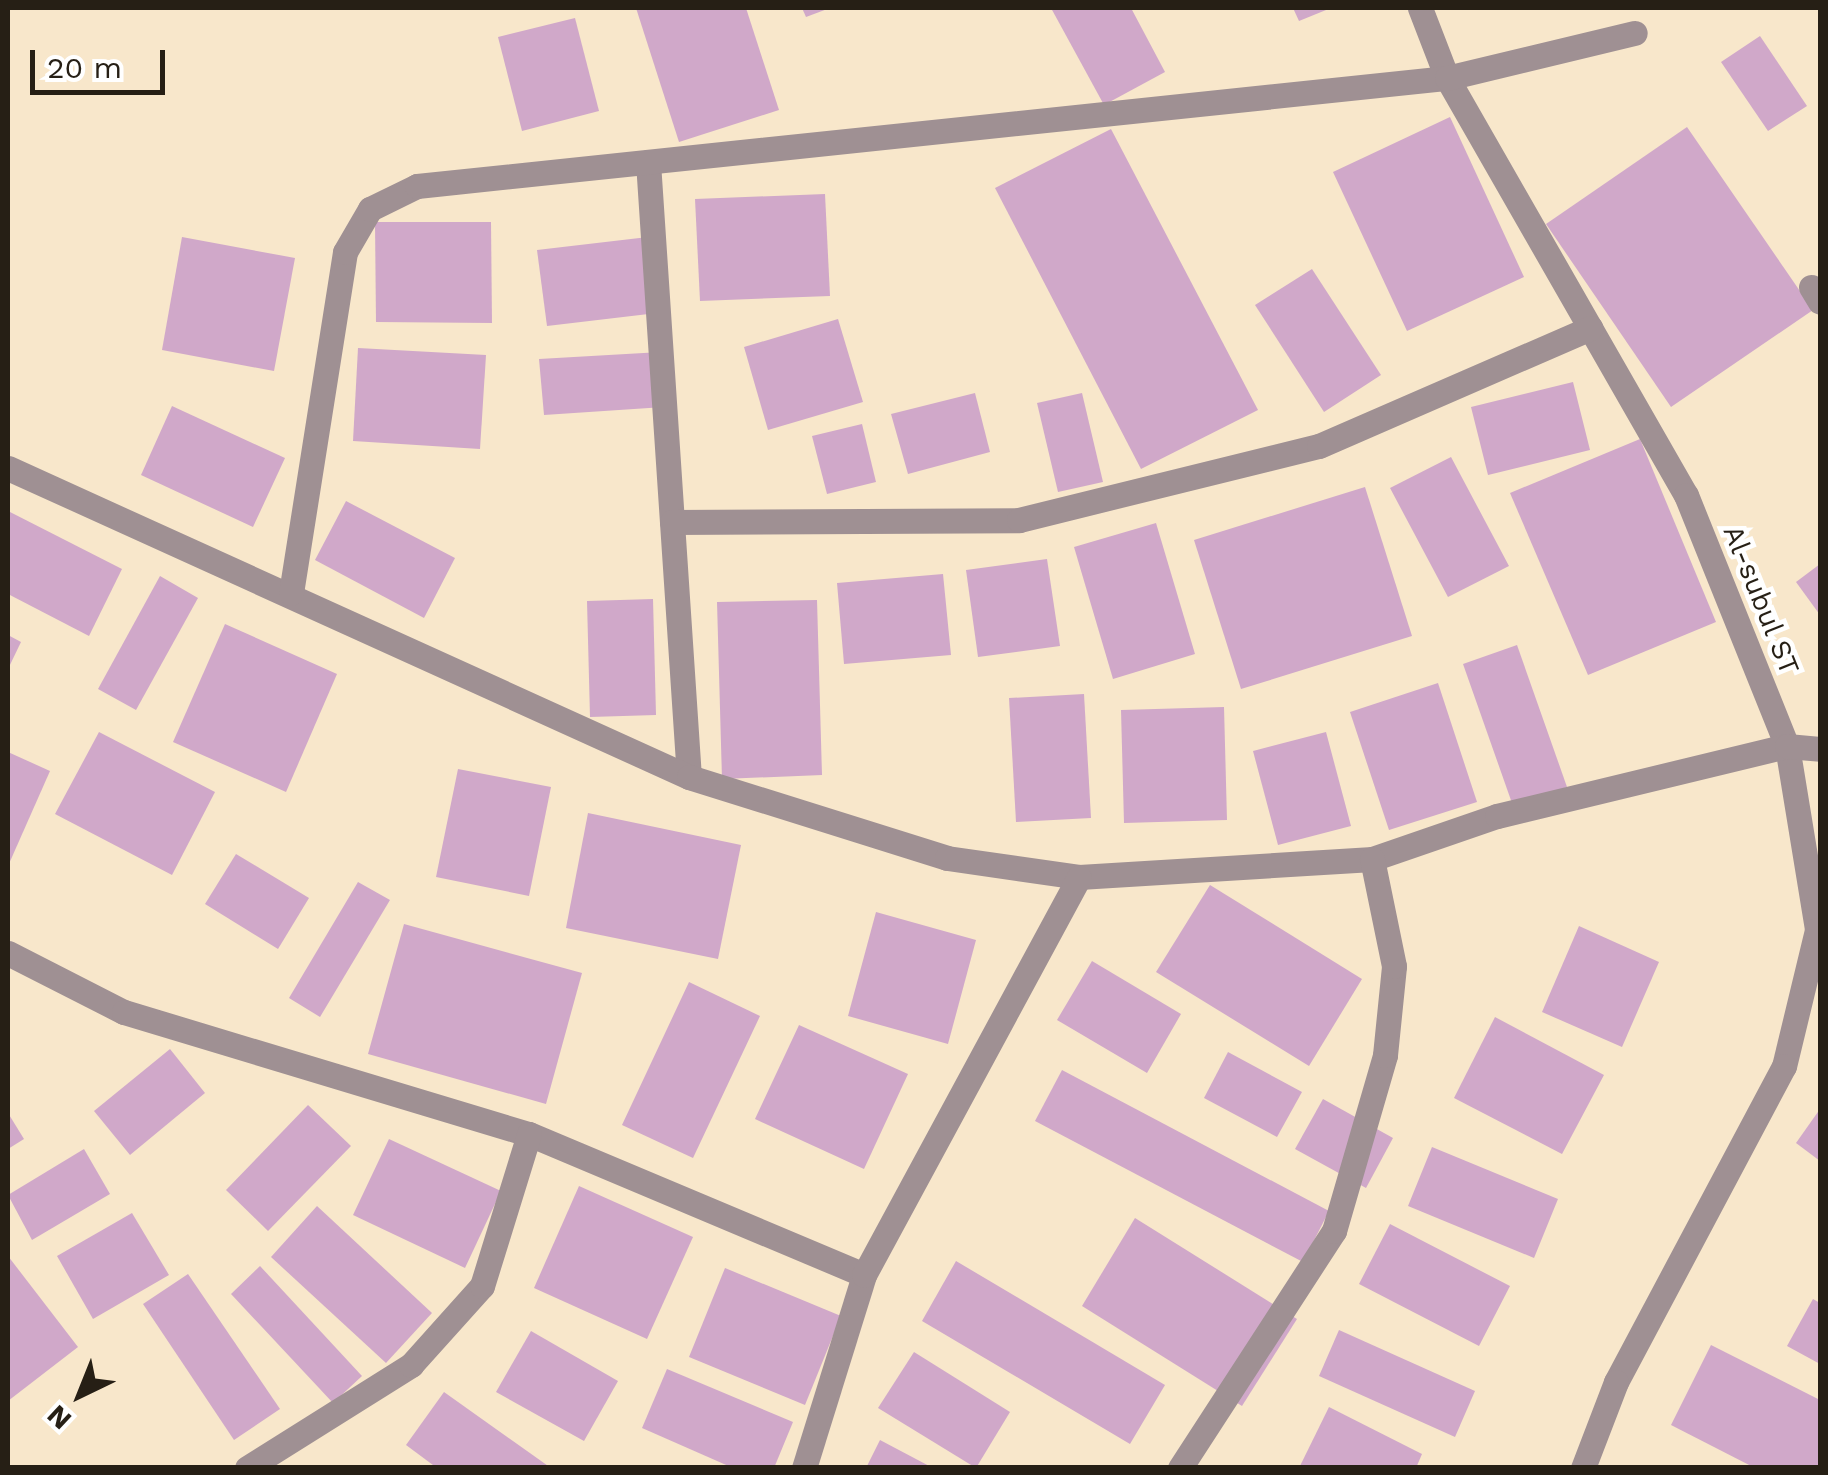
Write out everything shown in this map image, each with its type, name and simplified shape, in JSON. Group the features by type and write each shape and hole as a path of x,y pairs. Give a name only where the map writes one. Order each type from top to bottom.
{"street":[{"name":"Al-subul ST","path":"1420,8 1446,78 1686,495 1787,746 1817,930 1784,1066 1616,1382 1582,1468"},
{"path":"291,593 345,252 370,209 417,186 1446,78 1635,32"},
{"path":"648,162 689,776"},
{"path":"672,522 1020,520 1320,446 1590,328"},
{"path":"8,468 689,776 946,858 1079,877 1372,859 1497,816 1787,746 1820,749"},
{"path":"1180,1468 1334,1231 1385,1055 1394,966 1372,859"},
{"path":"804,1468 864,1276 1079,877"},
{"path":"8,952 124,1012 528,1134 864,1276"},
{"path":"247,1468 411,1365 482,1286 528,1134"}],"building":[{"path":"636,8 746,8 779,110 679,142"},
{"path":"802,8 830,8 806,17"},
{"path":"1051,8 1131,8 1165,72 1104,105"},
{"path":"1293,8 1331,8 1299,21"},
{"path":"575,18 599,111 522,131 498,37"},
{"path":"1760,36 1807,106 1768,131 1721,62"},
{"path":"1450,117 1524,277 1407,331 1333,172"},
{"path":"1687,127 1813,310 1671,407 1546,224"},
{"path":"1111,129 1258,410 1141,469 995,188"},
{"path":"825,194 830,296 700,301 695,199"},
{"path":"375,222 491,222 492,323 376,322"},
{"path":"182,237 295,258 274,371 162,350"},
{"path":"648,237 657,313 547,326 537,250"},
{"path":"1312,269 1381,375 1324,412 1255,305"},
{"path":"838,319 863,402 768,430 744,347"},
{"path":"358,348 486,355 480,449 353,441"},
{"path":"661,352 664,407 544,415 539,359"},
{"path":"1573,382 1590,450 1488,475 1471,407"},
{"path":"975,393 990,452 908,474 891,414"},
{"path":"1082,393 1103,482 1058,492 1037,403"},
{"path":"172,406 285,458 253,527 141,475"},
{"path":"862,424 876,482 827,494 812,436"},
{"path":"1640,439 1716,622 1588,675 1510,493"},
{"path":"1451,457 1509,566 1448,597 1390,488"},
{"path":"1365,487 1412,636 1241,689 1194,540"},
{"path":"346,501 455,558 424,618 315,560"},
{"path":"10,512 122,569 89,636 8,594"},
{"path":"1156,523 1195,654 1113,679 1074,547"},
{"path":"1047,559 1060,646 978,657 966,570"},
{"path":"1820,564 1820,615 1796,582"},
{"path":"943,574 951,655 844,664 837,583"},
{"path":"160,576 198,598 136,710 98,689"},
{"path":"653,599 656,715 590,717 587,601"},
{"path":"817,600 822,775 722,779 717,602"},
{"path":"225,624 337,674 286,792 173,742"},
{"path":"8,635 21,642 8,669"},
{"path":"1517,645 1567,787 1513,806 1463,664"},
{"path":"1438,683 1477,802 1389,830 1350,712"},
{"path":"1084,694 1091,818 1016,822 1009,698"},
{"path":"1224,707 1227,820 1124,823 1121,710"},
{"path":"99,732 215,792 172,875 55,814"},
{"path":"1326,732 1351,826 1278,845 1253,751"},
{"path":"8,752 50,771 8,866"},
{"path":"458,769 551,787 529,896 436,877"},
{"path":"588,813 741,845 718,959 566,928"},
{"path":"236,854 309,898 278,949 205,904"},
{"path":"358,882 390,900 320,1017 289,998"},
{"path":"1210,885 1362,979 1309,1066 1156,972"},
{"path":"876,912 976,940 948,1044 848,1016"},
{"path":"404,924 582,973 546,1104 368,1054"},
{"path":"1579,926 1659,962 1622,1047 1542,1012"},
{"path":"1092,961 1181,1014 1147,1073 1057,1020"},
{"path":"689,982 760,1016 693,1158 622,1125"},
{"path":"1495,1017 1604,1075 1562,1154 1454,1098"},
{"path":"799,1025 908,1074 864,1169 755,1119"},
{"path":"170,1049 205,1093 130,1155 94,1111"},
{"path":"1228,1052 1302,1092 1277,1137 1204,1098"},
{"path":"1062,1070 1329,1211 1303,1262 1035,1121"},
{"path":"1323,1099 1393,1138 1366,1188 1295,1149"},
{"path":"308,1105 351,1146 268,1231 226,1190"},
{"path":"1820,1109 1820,1161 1796,1143"},
{"path":"8,1113 24,1139 8,1149"},
{"path":"389,1139 501,1191 465,1268 353,1215"},
{"path":"1432,1147 1558,1199 1534,1258 1408,1206"},
{"path":"84,1149 110,1194 32,1240 8,1195"},
{"path":"579,1186 693,1237 647,1339 534,1288"},
{"path":"317,1206 432,1313 386,1363 271,1257"},
{"path":"132,1213 169,1275 93,1319 57,1256"},
{"path":"1135,1218 1297,1319 1242,1406 1082,1306"},
{"path":"1390,1224 1510,1286 1479,1346 1359,1284"},
{"path":"8,1256 78,1347 8,1401"},
{"path":"956,1261 1165,1385 1130,1444 922,1321"},
{"path":"260,1266 362,1376 333,1403 231,1294"},
{"path":"725,1268 841,1316 805,1405 689,1357"},
{"path":"188,1274 280,1409 234,1440 143,1304"},
{"path":"1813,1299 1820,1303 1820,1364 1787,1346"},
{"path":"1339,1330 1475,1391 1455,1437 1319,1376"},
{"path":"531,1331 618,1381 584,1441 496,1392"},
{"path":"1711,1345 1820,1400 1820,1468 1755,1468 1671,1425"},
{"path":"914,1352 1010,1412 976,1468 878,1408"},
{"path":"667,1369 793,1422 774,1468 733,1468 642,1428"},
{"path":"444,1392 551,1468 437,1468 406,1445"},
{"path":"1329,1407 1422,1454 1416,1468 1299,1468"},
{"path":"880,1440 933,1468 866,1468"}]}
